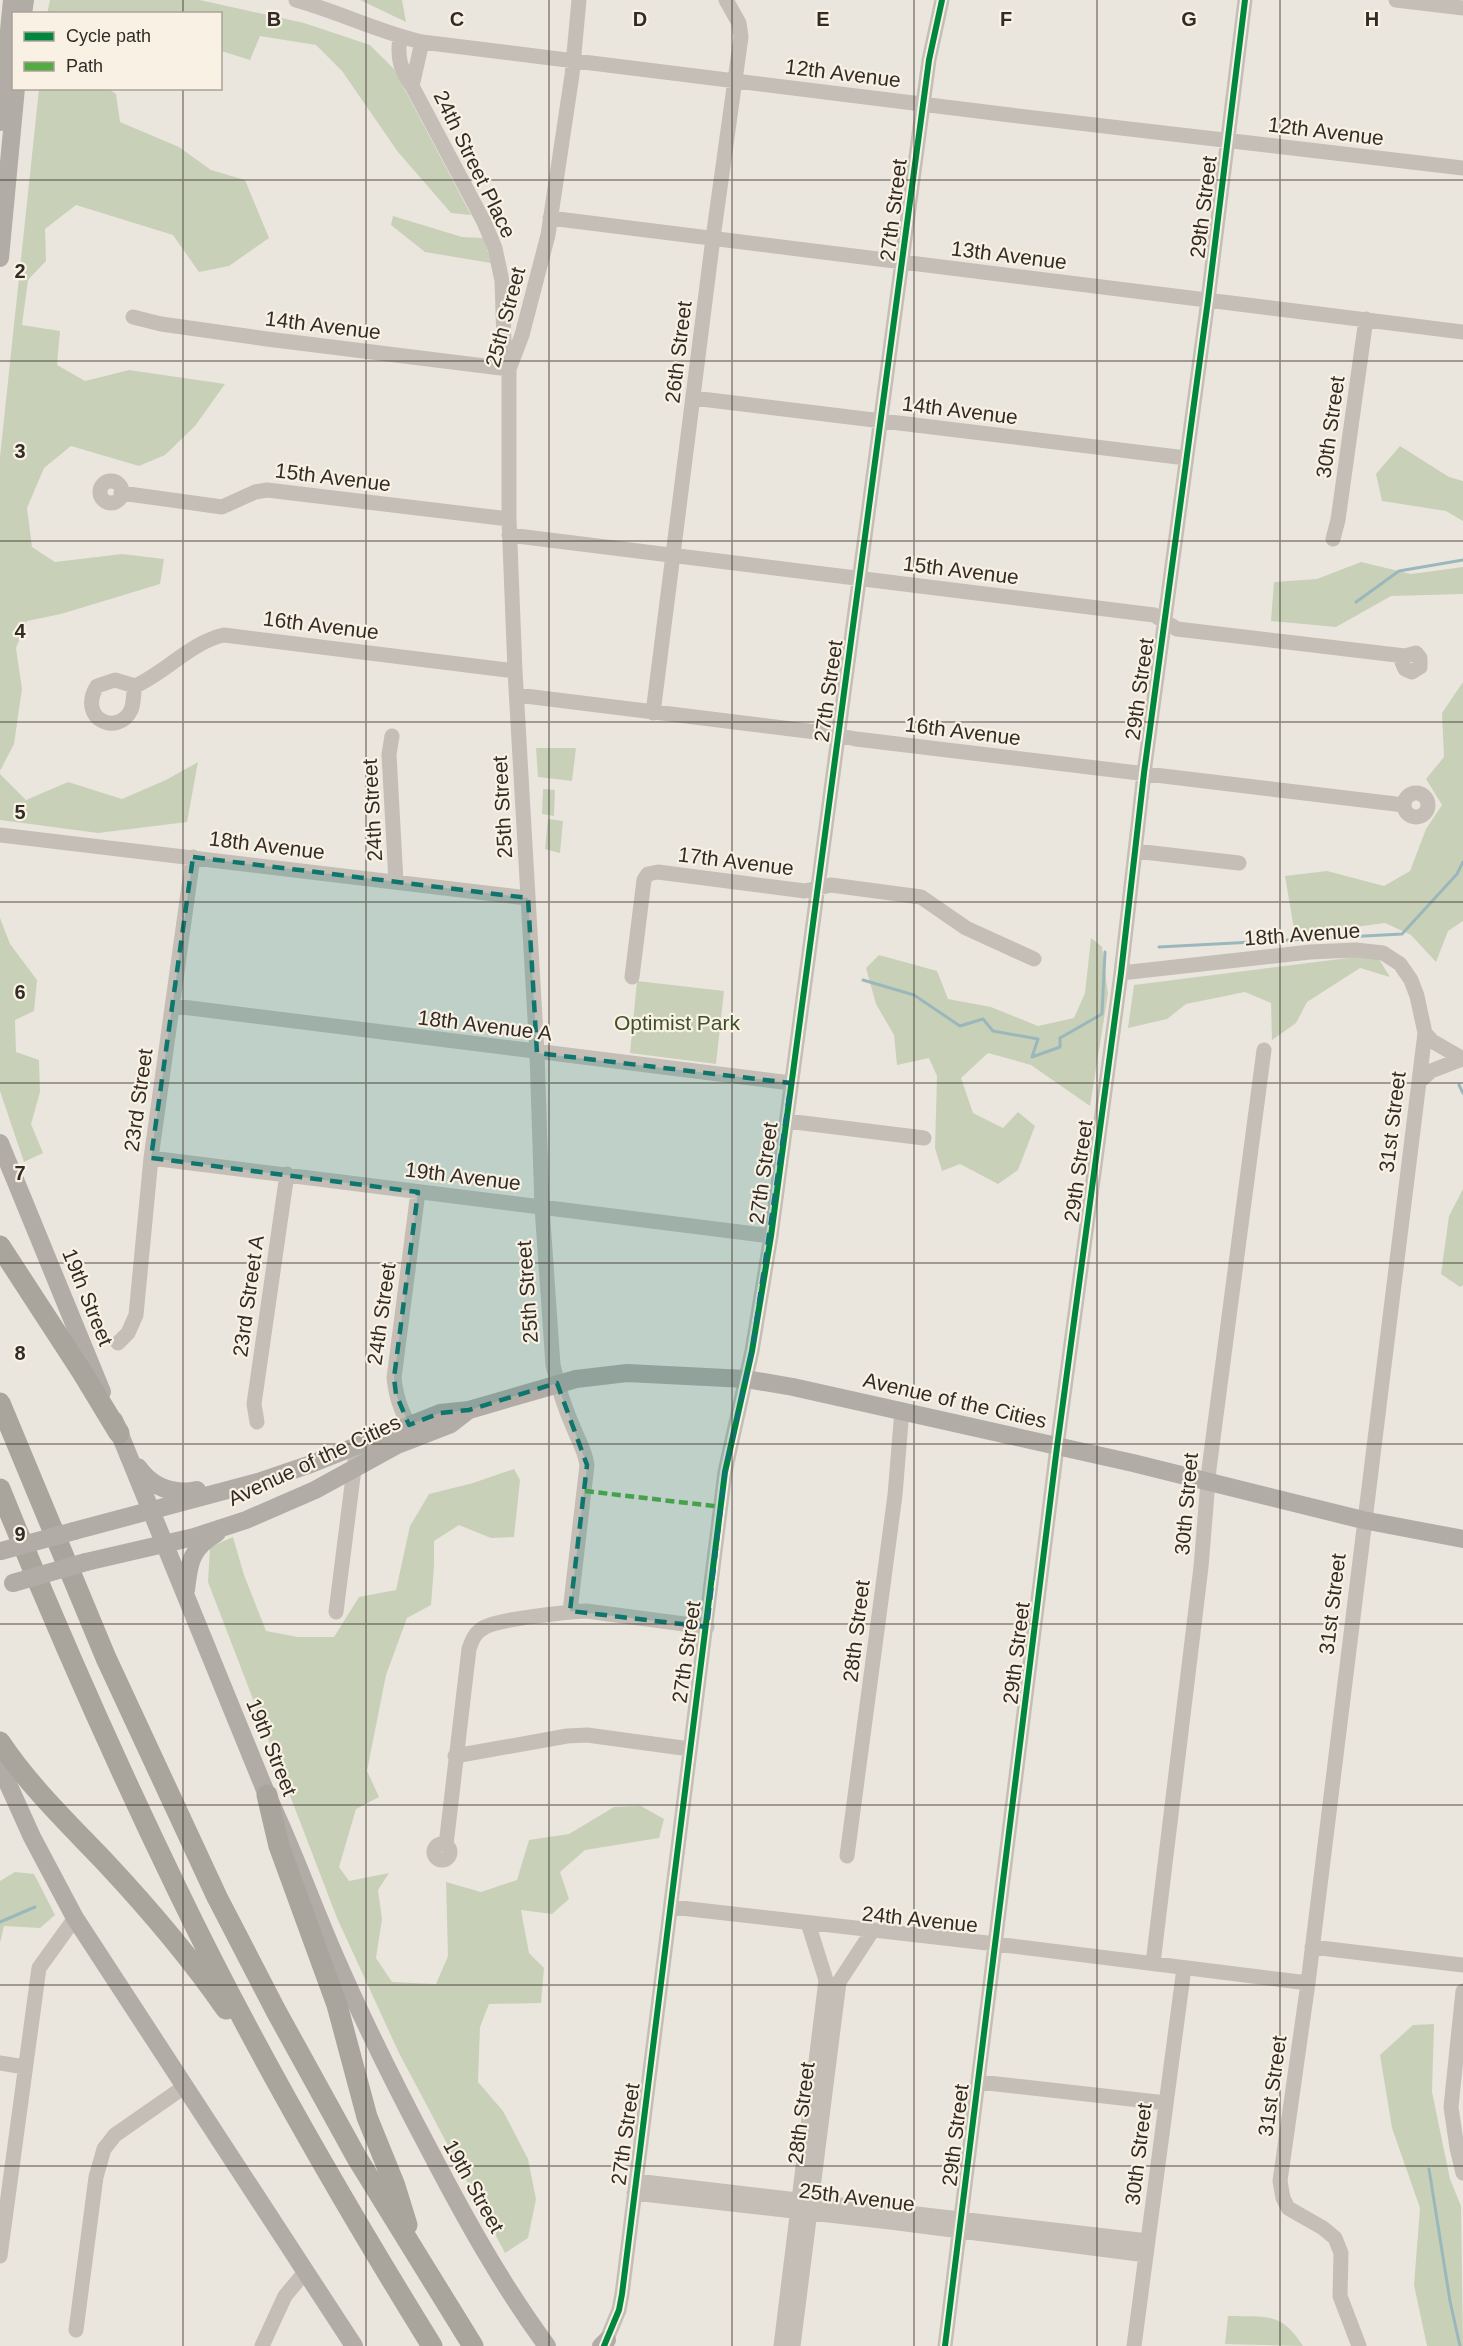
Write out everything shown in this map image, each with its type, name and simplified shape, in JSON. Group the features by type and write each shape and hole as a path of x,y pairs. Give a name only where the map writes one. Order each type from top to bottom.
{"highway":[{"path":"0,1246 82,1372 123,1442"},
{"path":"0,1403 80,1599 192,1845 251,1963 357,2158 473,2346"},
{"path":"0,1489 82,1686 178,1893 293,2109 348,2207 432,2346"},
{"path":"0,1742 43,1797 129,1888 192,1962 293,2109"},
{"path":"267,1795 279,1846 337,2005 367,2116 395,2186 416,2254"}],"main road":[{"path":"0,122 12,0"},
{"path":"0,258 16,90"},
{"name":"19th Street","path":"0,1143 338,1964 391,2077 470,2226 509,2291 547,2346"},
{"name":"Avenue of the Cities","path":"1,1551 258,1482 357,1445 451,1424 469,1410 557,1383 603,1374 627,1373 746,1379 792,1387 1057,1446 1363,1520 1463,1539"},
{"name":"Avenue of the Cities","path":"6,1585 86,1562 194,1537 232,1525 288,1503 413,1431"},
{"path":"123,1442 146,1479 168,1491 183,1492 357,1445"},
{"path":"185,1592 190,1558 208,1538 232,1525"},
{"path":"0,1766 37,1847 75,1918 354,2346"}],"street":[{"name":"12th Avenue","path":"296,0 341,14 400,37 422,42 1463,168"},
{"name":"25th Street","path":"570,1611 587,1465 583,1446 574,1430 553,1365 542,1207 537,1053 515,671 509,527 509,369 522,335 548,235 573,62 579,0"},
{"name":"26th Street","path":"653,713 741,30 726,0"},
{"name":"27th Street","path":"604,2344 620,2310 725,1472 752,1351 771,1236 923,104 931,48 942,0"},
{"name":"29th Street","path":"945,2346 1057,1446 1121,973 1144,773 1208,300 1245,0"},
{"path":"1395,0 1463,8"},
{"name":"24th Street Place","path":"400,37 397,54 402,72 412,86 484,222 495,248 502,281 504,341 509,369"},
{"name":"24th Street Place","path":"412,86 422,42"},
{"name":"13th Avenue","path":"550,218 1463,332"},
{"name":"14th Avenue","path":"133,317 161,324 267,339 509,369"},
{"name":"30th Street","path":"1333,539 1338,520 1366,319"},
{"name":"14th Avenue","path":"693,398 1186,458"},
{"name":"15th Avenue","path":"121,493 222,507 255,492 267,490 672,554 1154,615 1177,629 1405,656"},
{"name":"16th Avenue","path":"135,687 209,639 224,635 515,671"},
{"name":"16th Avenue","path":"517,695 1404,805"},
{"name":"24th Street","path":"392,736 389,754 396,882"},
{"name":"18th Avenue","path":"0,835 528,898"},
{"path":"1135,851 1239,863"},
{"name":"23rd Street","path":"118,1343 128,1334 135,1315 151,1158 193,857"},
{"name":"17th Avenue","path":"632,977 644,880 648,874 658,872 806,891 831,885 921,897 966,928 1034,959"},
{"name":"18th Avenue","path":"1121,973 1310,952 1372,950 1400,964 1411,980 1425,1033"},
{"name":"18th Avenue A","path":"174,1006 791,1083"},
{"path":"1425,1033 1432,1041 1463,1059"},
{"name":"31st Street","path":"1359,2346 1340,2296 1341,2253 1335,2238 1323,2228 1288,2208 1283,2198 1280,2181 1308,1983 1363,1520 1425,1033"},
{"name":"30th Street","path":"1153,1963 1201,1568 1208,1482 1264,1050"},
{"path":"1419,1082 1431,1071 1463,1059"},
{"path":"787,1121 924,1138"},
{"name":"19th Avenue","path":"151,1158 771,1236"},
{"name":"23rd Street A","path":"257,1422 254,1404 287,1174"},
{"name":"24th Street","path":"413,1431 396,1394 394,1378 418,1192"},
{"name":"28th Street","path":"848,1856 895,1495 902,1410"},
{"path":"336,1612 357,1445"},
{"path":"446,1845 469,1649 477,1632 492,1624 570,1611 706,1627"},
{"path":"455,1756 567,1736 587,1735 690,1749"},
{"name":"24th Avenue","path":"672,1907 1308,1983"},
{"path":"0,2256 39,1968 75,1918"},
{"name":"28th Street","path":"793,2346 826,1980 808,1923"},
{"name":"28th Street","path":"782,2346 839,1982 873,1930"},
{"path":"1312,1947 1463,1965"},
{"name":"30th Street","path":"1134,2346 1184,1968"},
{"path":"1463,1991 1451,2107 1456,2148 1463,2173"},
{"path":"0,2063 24,2067"},
{"path":"979,2082 1166,2103"},
{"path":"76,2330 96,2176 101,2155 115,2134 184,2086"},
{"name":"25th Avenue","path":"635,2187 1147,2248"},
{"path":"262,2346 285,2296 306,2271"}],"highlighted area":[{"path":"193,857 528,898 537,1053 791,1083 752,1351 725,1472 707,1627 570,1611 587,1465 557,1383 469,1410 440,1413 409,1425 396,1394 394,1378 418,1192 151,1158"}],"green space":[{"path":"50,0 200,0 304,23 370,45 394,69 471,215 451,213 398,152 342,71 316,45 260,36 250,60 222,51 222,12 47,12"},
{"path":"360,0 402,0 406,22"},
{"path":"39,90 110,90 116,94 120,122 179,147 211,170 245,180 269,238 229,266 199,272 173,235 76,205 45,229 46,261 28,280 22,325 60,331 57,365 85,381 129,370 225,384 195,426 165,455 139,466 71,446 44,468 27,508 32,547 55,562 122,554 164,559 160,584 61,614 27,621 16,648 22,689 14,744 0,771 0,457"},
{"path":"393,216 462,237 484,238 491,263 425,252 391,225"},
{"path":"1400,446 1449,477 1463,481 1463,521 1446,511 1382,501 1376,474"},
{"path":"1361,562 1411,574 1463,567 1463,594 1391,596 1336,627 1271,621 1274,582 1317,579"},
{"path":"1463,682 1463,921 1448,931 1436,962 1411,935 1385,923 1295,935 1285,876 1327,871 1384,886 1410,871 1426,829 1442,805 1426,779 1444,757 1442,713"},
{"path":"536,748 576,748 572,781 538,777"},
{"path":"198,762 187,822 98,833 0,820 0,774 26,800 68,782 122,799 166,780"},
{"path":"543,789 555,790 554,816 542,814"},
{"path":"548,819 563,821 560,853 545,849"},
{"path":"0,918 10,944 37,980 34,1011 15,1020 16,1052 39,1060 40,1092 31,1124 43,1153 24,1162 0,1091"},
{"path":"1091,938 1102,947 1108,994 1090,1106 1031,1065 988,1053 961,1078 973,1113 1003,1128 1018,1112 1035,1126 1018,1170 998,1184 960,1164 942,1171 935,1148 937,1076 929,1058 897,1065 894,1035 876,1004 866,968 879,955 937,971 948,999 991,1007 1038,1026 1074,1018 1085,993"},
{"path":"1364,956 1379,959 1390,977 1360,968 1307,1002 1296,1023 1272,1040 1271,1003 1245,992 1186,1004 1167,1019 1128,1028 1134,985"},
{"name":"Optimist Park","path":"637,981 724,991 716,1064 630,1053"},
{"path":"1463,1189 1463,1285 1460,1287 1441,1274 1449,1216"},
{"path":"514,1469 520,1480 514,1537 491,1538 459,1525 434,1541 431,1605 407,1618 386,1675 367,1771 379,1797 356,1809 339,1867 349,1881 389,1873 378,1890 382,1919 376,1958 392,1982 436,1984 448,1956 446,1882 481,1892 517,1880 529,1840 569,1834 614,1807 641,1806 664,1819 659,1838 585,1850 560,1872 569,1899 552,1914 521,1910 529,1953 544,1968 541,2003 489,2004 480,2027 478,2082 503,2111 528,2159 536,2199 528,2238 505,2253 399,2053 337,1918 208,1582 210,1547 233,1537 244,1575 266,1631 298,1637 334,1637 359,1597 396,1590 410,1526 429,1494 473,1483"},
{"path":"15,1872 34,1874 55,1915 40,1928 4,1926 0,1943 0,1881"},
{"path":"1434,2024 1432,2092 1450,2179 1461,2206 1463,2346 1427,2346 1414,2285 1420,2208 1392,2128 1380,2055 1413,2025"},
{"path":"1228,2316 1262,2317 1279,2321 1295,2335 1303,2346 1225,2344"}],"waterway":[{"path":"1356,602 1399,571 1463,560"},
{"path":"1159,947 1402,934 1457,874 1463,862"},
{"path":"863,980 914,995 960,1026 983,1019 993,1031 1038,1039 1032,1057 1060,1047 1060,1038 1102,1014 1105,952"},
{"path":"1459,1085 1463,1093"},
{"path":"0,1922 35,1907"},
{"path":"1429,2169 1450,2301 1460,2346"}],"marked path":[{"path":"585,1491 722,1507"}],"cycle path":[{"path":"604,2346 619,2310 622,2294 725,1472 752,1351 771,1236 929,60 942,0"},
{"path":"945,2346 1057,1447 1121,973 1144,773 1208,300 1245,0"}]}
